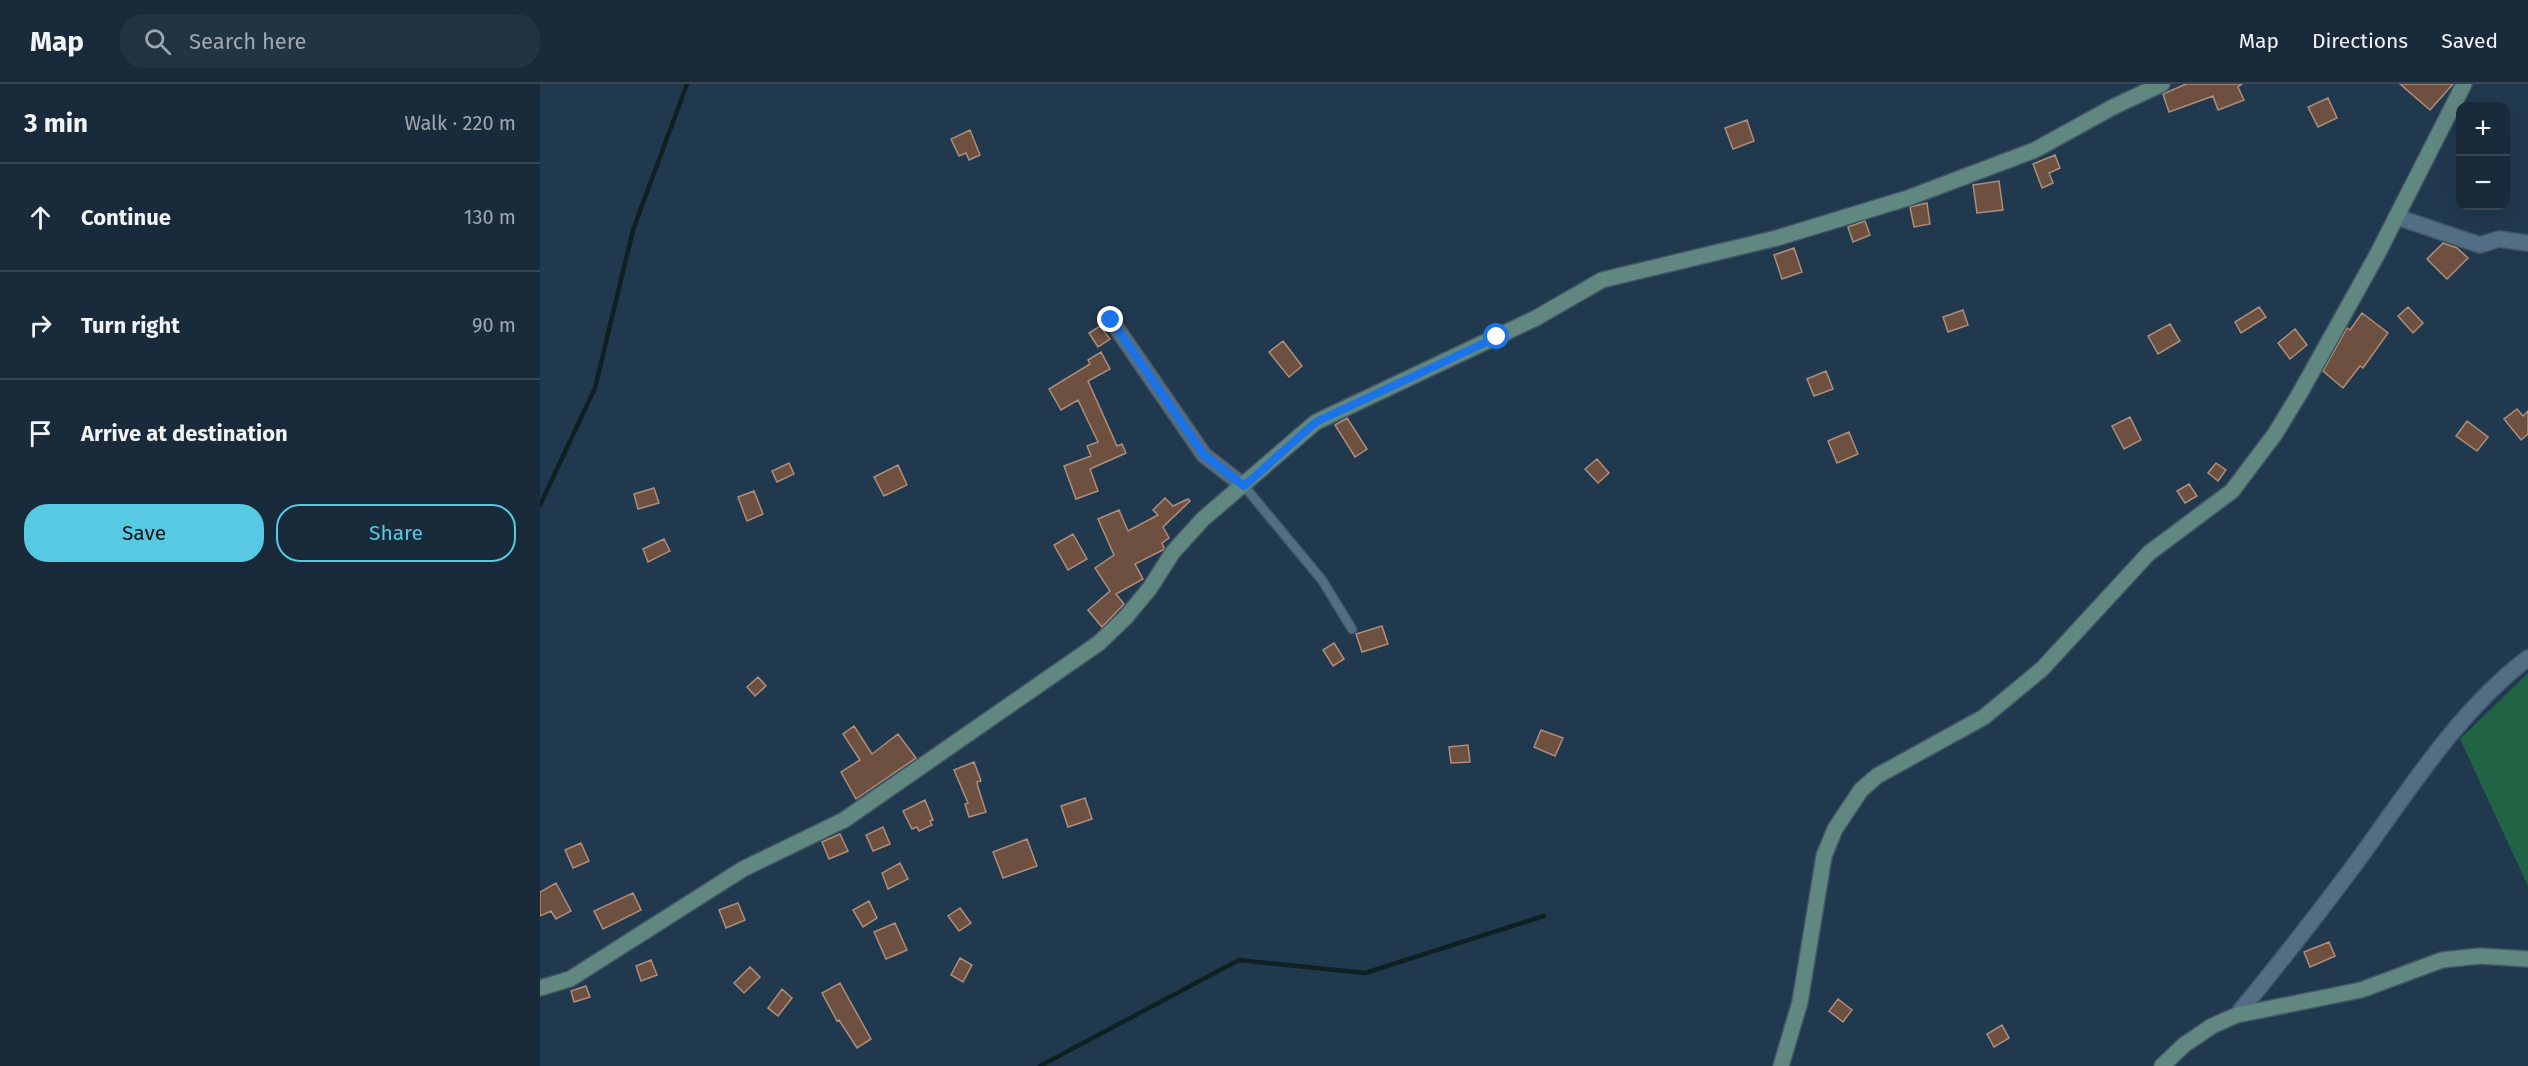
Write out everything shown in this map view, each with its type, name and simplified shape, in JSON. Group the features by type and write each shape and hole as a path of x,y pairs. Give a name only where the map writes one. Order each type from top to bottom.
{"street":[{"path":"540,988 570,979 743,869 844,820 1099,643 1126,617 1150,588 1173,552 1203,519 1316,422 1536,318 1602,280 1777,238 1908,198 2035,150 2113,107 2162,84"},
{"path":"1781,1066 1800,1002 1824,856 1835,830 1861,790 1877,776 1984,717 2042,669 2149,553 2232,491 2275,434 2300,393 2397,217 2464,84"},
{"path":"2397,217 2480,244 2499,239 2528,243"},
{"path":"1111,320 1204,455 1244,486"},
{"path":"2237,1016 2319,913 2450,733 2512,670 2528,658"},
{"path":"2162,1066 2184,1045 2212,1026 2237,1016 2361,990 2442,960 2488,956 2528,959"}],"lane":[{"path":"1244,486 1322,580 1352,629"}],"green space":[{"path":"2528,673 2528,886 2460,739"}],"building":[{"path":"2186,84 2242,84 2238,87 2244,100 2218,110 2213,96 2169,112 2163,94"},
{"path":"2400,84 2453,84 2430,110"},
{"path":"2328,98 2337,118 2318,127 2308,107"},
{"path":"1747,120 1754,141 1733,149 1725,128"},
{"path":"970,130 980,155 969,160 966,153 959,156 951,139"},
{"path":"2055,155 2060,168 2049,173 2053,183 2042,188 2033,164"},
{"path":"1999,181 2003,210 1977,213 1973,185"},
{"path":"1927,203 1930,224 1914,227 1910,207"},
{"path":"1865,221 1870,235 1853,242 1848,227"},
{"path":"2443,243 2457,248 2468,258 2447,279 2427,259"},
{"path":"1794,248 1802,272 1782,279 1774,255"},
{"path":"2259,307 2266,317 2241,333 2235,322"},
{"path":"2408,307 2423,323 2413,333 2398,316"},
{"path":"1963,310 1968,325 1948,332 1943,317"},
{"path":"2362,313 2388,333 2363,368 2360,366 2343,388 2323,371 2347,328 2350,330"},
{"path":"2170,324 2180,341 2158,354 2148,336"},
{"path":"1100,326 1110,339 1098,347 1089,333"},
{"path":"2295,329 2307,345 2290,359 2278,343"},
{"path":"1283,341 1302,366 1289,377 1269,352"},
{"path":"1101,352 1110,369 1088,381 1117,446 1122,444 1126,453 1090,469 1098,491 1076,499 1064,466 1091,456 1087,446 1098,442 1078,400 1061,410 1049,389 1090,364 1088,360"},
{"path":"1826,371 1833,389 1814,396 1807,379"},
{"path":"2517,409 2523,416 2528,411 2528,434 2521,440 2504,419"},
{"path":"2130,417 2141,440 2124,449 2112,426"},
{"path":"1347,418 1367,449 1355,457 1335,425"},
{"path":"2467,421 2488,437 2477,451 2456,436"},
{"path":"1849,432 1858,454 1837,463 1828,441"},
{"path":"1597,459 1609,473 1598,483 1585,469"},
{"path":"789,463 794,474 777,482 772,471"},
{"path":"2216,463 2226,470 2218,481 2208,473"},
{"path":"898,465 907,485 884,496 874,477"},
{"path":"2189,484 2197,496 2185,503 2177,491"},
{"path":"654,488 659,503 638,509 634,494"},
{"path":"754,491 763,514 747,521 738,497"},
{"path":"1165,498 1173,506 1188,499 1190,501 1163,527 1169,538 1162,543 1163,550 1135,564 1143,579 1116,594 1124,604 1102,627 1088,610 1110,591 1095,568 1114,555 1098,519 1119,510 1128,531 1158,515 1153,510"},
{"path":"1073,534 1087,559 1068,570 1054,545"},
{"path":"664,539 670,551 648,562 643,549"},
{"path":"1382,626 1388,644 1362,652 1356,634"},
{"path":"1334,643 1344,659 1333,666 1323,650"},
{"path":"758,677 766,686 755,696 747,687"},
{"path":"854,726 872,754 898,734 916,758 856,799 841,772 860,760 843,734"},
{"path":"1541,730 1563,738 1555,756 1534,747"},
{"path":"1468,745 1470,762 1451,763 1449,747"},
{"path":"974,762 981,781 977,782 986,812 969,817 965,804 968,803 954,770"},
{"path":"1085,798 1092,819 1068,827 1061,806"},
{"path":"925,800 933,820 930,821 932,825 919,831 917,827 912,829 903,811"},
{"path":"883,827 890,844 873,851 866,835"},
{"path":"840,834 848,851 829,859 822,842"},
{"path":"1027,839 1037,866 1003,878 993,852"},
{"path":"581,843 589,861 573,868 565,850"},
{"path":"900,863 908,879 888,889 882,873"},
{"path":"556,883 571,911 556,919 551,911 540,916 540,892"},
{"path":"633,893 641,910 603,929 594,911"},
{"path":"869,901 877,918 863,927 853,910"},
{"path":"738,903 745,920 726,928 719,910"},
{"path":"960,908 971,923 959,931 948,916"},
{"path":"895,923 907,950 886,959 874,932"},
{"path":"2329,942 2335,956 2310,967 2304,952"},
{"path":"960,958 972,965 963,982 951,975"},
{"path":"651,960 657,975 641,981 636,966"},
{"path":"750,967 760,977 744,993 734,983"},
{"path":"840,983 871,1039 857,1048 839,1020 837,1021 822,993"},
{"path":"586,986 590,997 574,1002 571,991"},
{"path":"782,989 792,998 778,1016 768,1008"},
{"path":"1838,999 1852,1010 1843,1022 1829,1011"},
{"path":"2002,1025 2009,1038 1994,1047 1987,1034"}],"waterway":[{"path":"540,505 595,388 633,230 687,84"},
{"path":"1040,1066 1239,960 1365,973 1544,916"}],"route":[{"path":"1111,320 1204,455 1244,486 1316,422 1497,337"}]}
